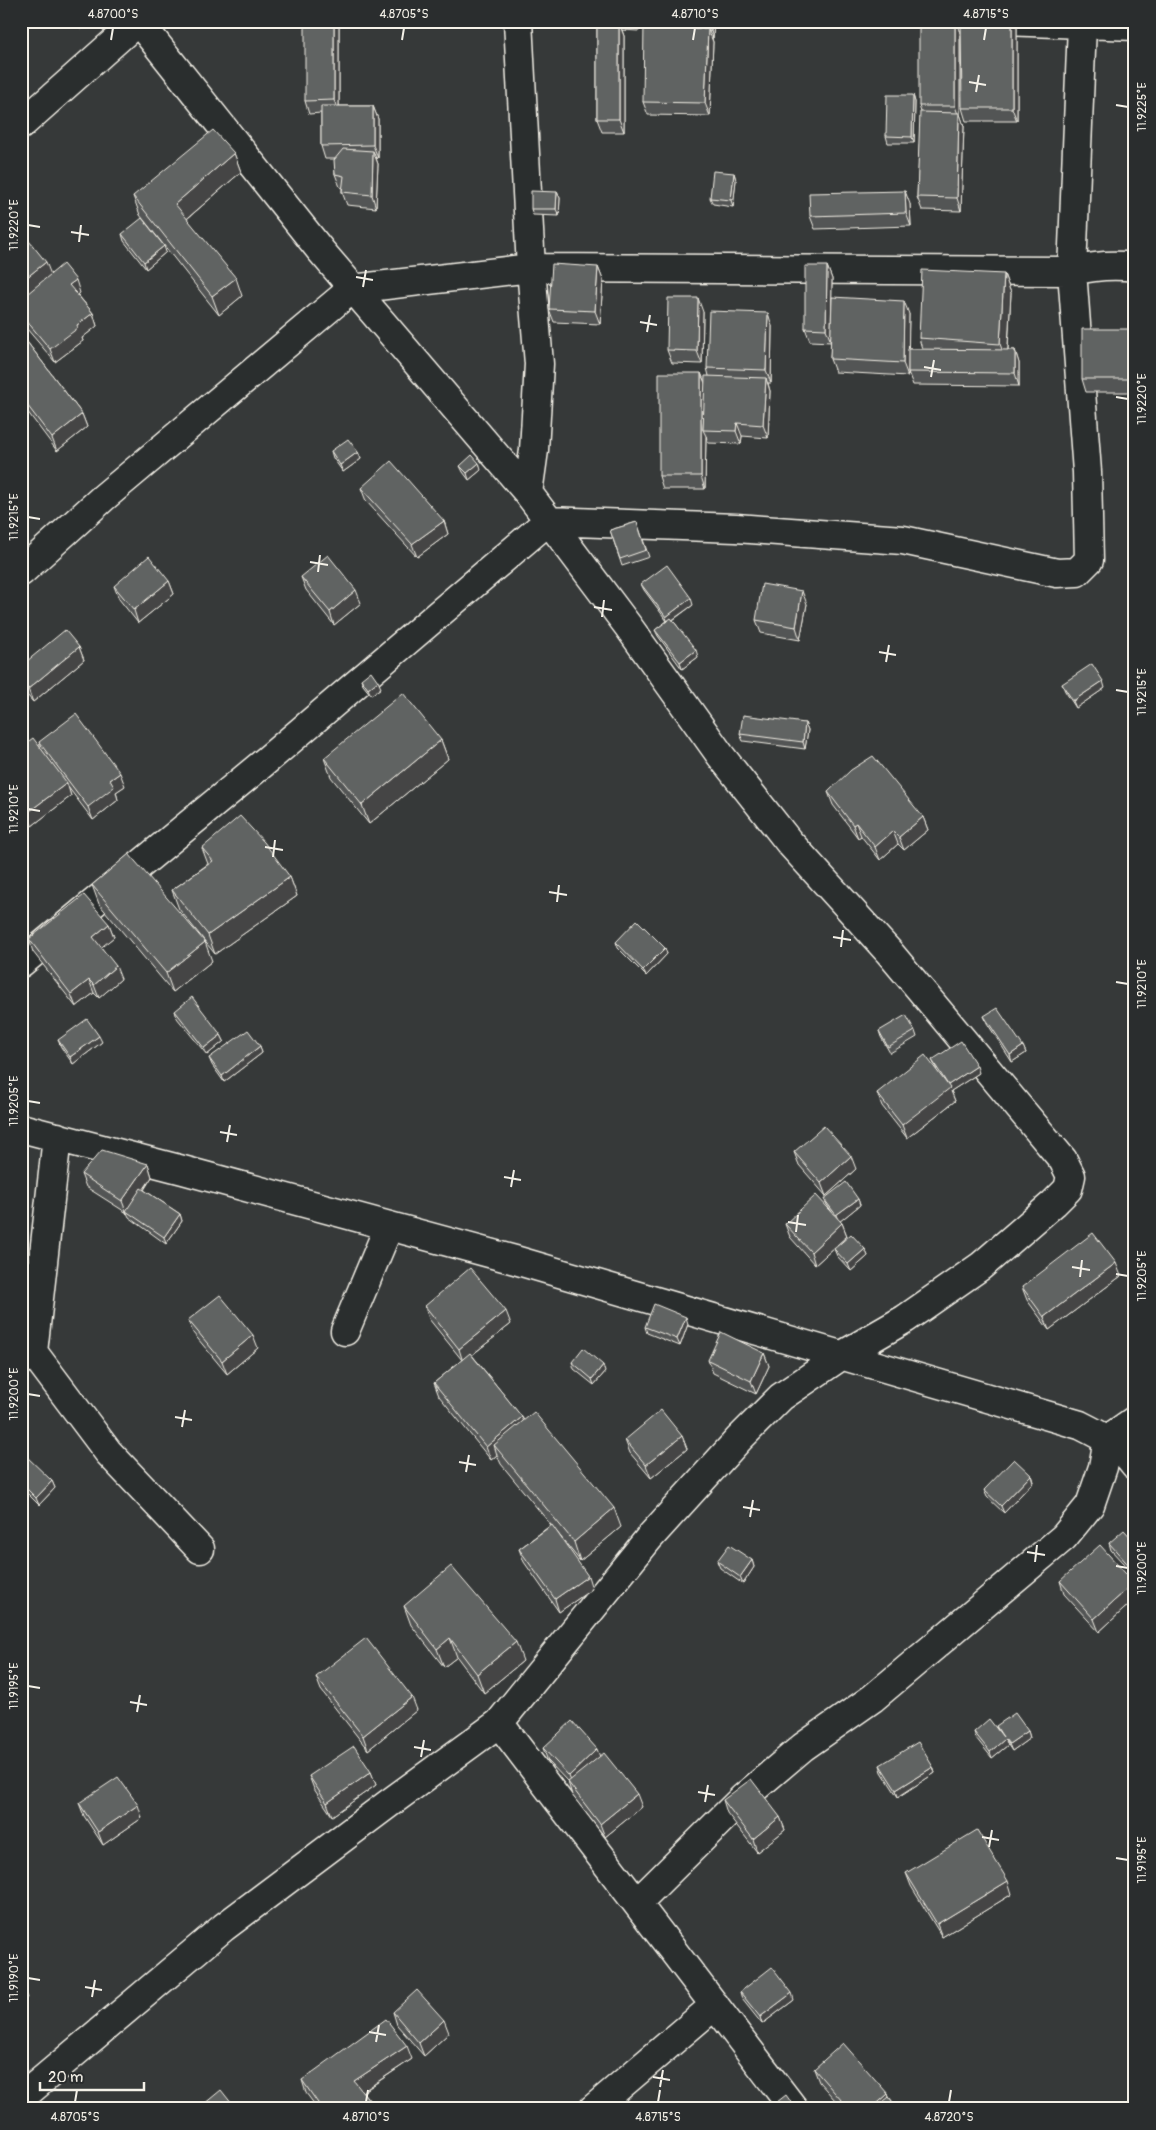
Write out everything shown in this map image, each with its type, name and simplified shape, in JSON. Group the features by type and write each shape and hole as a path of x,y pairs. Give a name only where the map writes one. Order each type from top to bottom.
{"street":[{"path":"21,125 138,21 352,289 528,493 628,626 721,756 789,842 895,959 1063,1160 1071,1176 1068,1188 1054,1203 981,1266 905,1319 841,1356 781,1397 650,1537 499,1723 224,1927 21,2098"},
{"path":"518,21 530,268 539,364 534,450 528,493"},
{"path":"1006,21 1135,26"},
{"path":"21,964 267,760 548,521 736,528 903,540 1057,573 1077,572 1089,560 1087,472 1072,271 1082,25"},
{"path":"21,572 103,498 352,289 530,268 1072,271 1093,266 1135,267"},
{"path":"21,1128 515,1260 1080,1425 1108,1438 1135,1465"},
{"path":"58,1137 25,1351 108,1452 200,1549"},
{"path":"345,1331 389,1226"},
{"path":"637,1903 743,1798 802,1747 873,1698 1064,1537 1090,1505 1103,1467 1108,1438 1135,1420"},
{"path":"499,1723 794,2109"},
{"path":"593,2109 714,2005"}],"building":[{"path":"305,21 334,21 334,100 305,101"},
{"path":"601,21 636,21 636,25 601,23"},
{"path":"682,21 683,28 708,29 705,103 643,102 644,22"},
{"path":"688,21 711,21 711,31 708,29 688,28"},
{"path":"919,21 955,21 955,106 919,106"},
{"path":"961,21 1012,21 1012,108 962,108"},
{"path":"597,23 619,23 619,119 597,119"},
{"path":"887,95 913,95 912,137 886,136"},
{"path":"321,106 373,106 373,145 321,146"},
{"path":"920,112 959,113 957,198 917,197"},
{"path":"213,130 234,153 175,204 236,278 212,296 133,196"},
{"path":"343,149 373,151 372,195 342,192 344,176 335,174 334,160"},
{"path":"713,171 734,173 731,200 710,198"},
{"path":"531,191 557,192 556,209 531,209"},
{"path":"905,191 906,213 810,216 809,193"},
{"path":"142,218 164,246 144,262 122,234"},
{"path":"21,231 46,262 21,282"},
{"path":"63,264 76,280 69,285 93,313 77,325 78,328 50,349 21,314 21,299"},
{"path":"552,264 598,267 595,311 549,309"},
{"path":"805,266 827,266 826,329 805,328"},
{"path":"922,270 1004,274 1000,344 919,338"},
{"path":"832,297 904,301 903,363 830,359"},
{"path":"668,298 698,298 697,351 667,350"},
{"path":"709,311 768,313 766,370 707,368"},
{"path":"1082,329 1135,329 1135,379 1082,379"},
{"path":"21,334 82,414 52,438 21,397"},
{"path":"908,349 1015,350 1015,373 908,372"},
{"path":"659,373 701,373 701,476 659,476"},
{"path":"705,376 766,378 763,425 737,423 736,431 703,430"},
{"path":"348,439 358,452 340,465 331,451"},
{"path":"472,455 479,463 467,473 460,466"},
{"path":"391,461 444,521 412,544 361,488"},
{"path":"637,522 646,550 620,559 610,530"},
{"path":"328,555 356,590 330,612 301,577"},
{"path":"149,556 169,581 134,610 114,586"},
{"path":"667,565 691,598 666,617 641,584"},
{"path":"762,584 802,591 796,627 756,620"},
{"path":"671,618 696,650 680,662 655,630"},
{"path":"65,630 79,647 28,689 21,681 21,666"},
{"path":"1092,664 1103,681 1073,701 1062,684"},
{"path":"371,671 378,681 368,689 361,679"},
{"path":"403,693 441,740 362,805 324,758"},
{"path":"76,714 120,773 110,780 114,787 88,807 39,742"},
{"path":"743,715 805,723 803,742 740,734"},
{"path":"33,738 67,783 27,813 21,805 21,747"},
{"path":"873,756 923,817 899,837 893,831 875,847 856,823 853,825 828,792 851,770"},
{"path":"240,816 264,842 290,877 208,935 172,890 213,861 202,848"},
{"path":"129,854 205,942 166,973 92,885"},
{"path":"84,895 109,924 93,937 116,966 94,985 89,980 71,994 29,939"},
{"path":"637,920 665,948 643,970 616,942"},
{"path":"192,997 221,1035 204,1048 175,1011"},
{"path":"997,1008 1023,1046 1010,1055 984,1016"},
{"path":"906,1015 915,1031 888,1047 879,1031"},
{"path":"87,1019 99,1036 70,1057 58,1040"},
{"path":"248,1030 260,1046 222,1076 209,1058"},
{"path":"961,1041 977,1066 948,1085 932,1060"},
{"path":"925,1055 950,1088 902,1125 877,1093"},
{"path":"824,1126 851,1156 821,1183 794,1152"},
{"path":"102,1150 148,1164 122,1201 81,1174"},
{"path":"846,1182 858,1199 836,1215 824,1199"},
{"path":"141,1188 180,1214 164,1237 126,1211"},
{"path":"816,1195 842,1223 811,1252 785,1224"},
{"path":"1093,1233 1116,1263 1044,1317 1022,1287"},
{"path":"851,1234 865,1249 848,1264 834,1249"},
{"path":"470,1268 506,1311 459,1349 425,1306"},
{"path":"220,1295 253,1335 222,1361 188,1320"},
{"path":"654,1304 686,1317 677,1339 645,1327"},
{"path":"721,1332 764,1353 751,1381 708,1360"},
{"path":"583,1348 603,1365 592,1379 572,1362"},
{"path":"470,1353 522,1417 486,1447 434,1383"},
{"path":"661,1410 682,1436 646,1465 625,1440"},
{"path":"534,1412 614,1508 574,1542 494,1445"},
{"path":"25,1455 52,1481 36,1498 21,1483 21,1458"},
{"path":"1014,1459 1031,1475 1001,1506 984,1490"},
{"path":"552,1525 588,1576 555,1599 519,1549"},
{"path":"1124,1530 1135,1542 1135,1568 1133,1570 1109,1543"},
{"path":"729,1545 752,1560 740,1577 717,1561"},
{"path":"1100,1545 1134,1583 1094,1619 1060,1581"},
{"path":"451,1566 516,1642 477,1674 450,1638 437,1649 404,1606"},
{"path":"366,1638 412,1697 363,1736 316,1677"},
{"path":"1015,1713 1028,1731 1009,1744 1005,1739 990,1752 974,1732 989,1719 1003,1737 996,1726"},
{"path":"572,1721 597,1749 569,1776 543,1748"},
{"path":"918,1742 933,1767 896,1790 880,1765"},
{"path":"354,1746 371,1772 327,1803 309,1776"},
{"path":"604,1753 637,1794 600,1824 568,1782"},
{"path":"118,1777 138,1805 98,1832 79,1803"},
{"path":"751,1779 780,1817 753,1839 723,1800"},
{"path":"977,1830 1008,1881 937,1924 906,1873"},
{"path":"772,1967 792,1993 760,2017 740,1992"},
{"path":"417,1990 444,2020 419,2043 393,2012"},
{"path":"386,2019 407,2046 354,2081 376,2109 322,2109 302,2080"},
{"path":"843,2043 888,2094 871,2109 849,2109 814,2069"},
{"path":"221,2090 236,2109 198,2109"},
{"path":"786,2095 796,2109 768,2109"},
{"path":"889,2097 898,2109 874,2109"}]}
